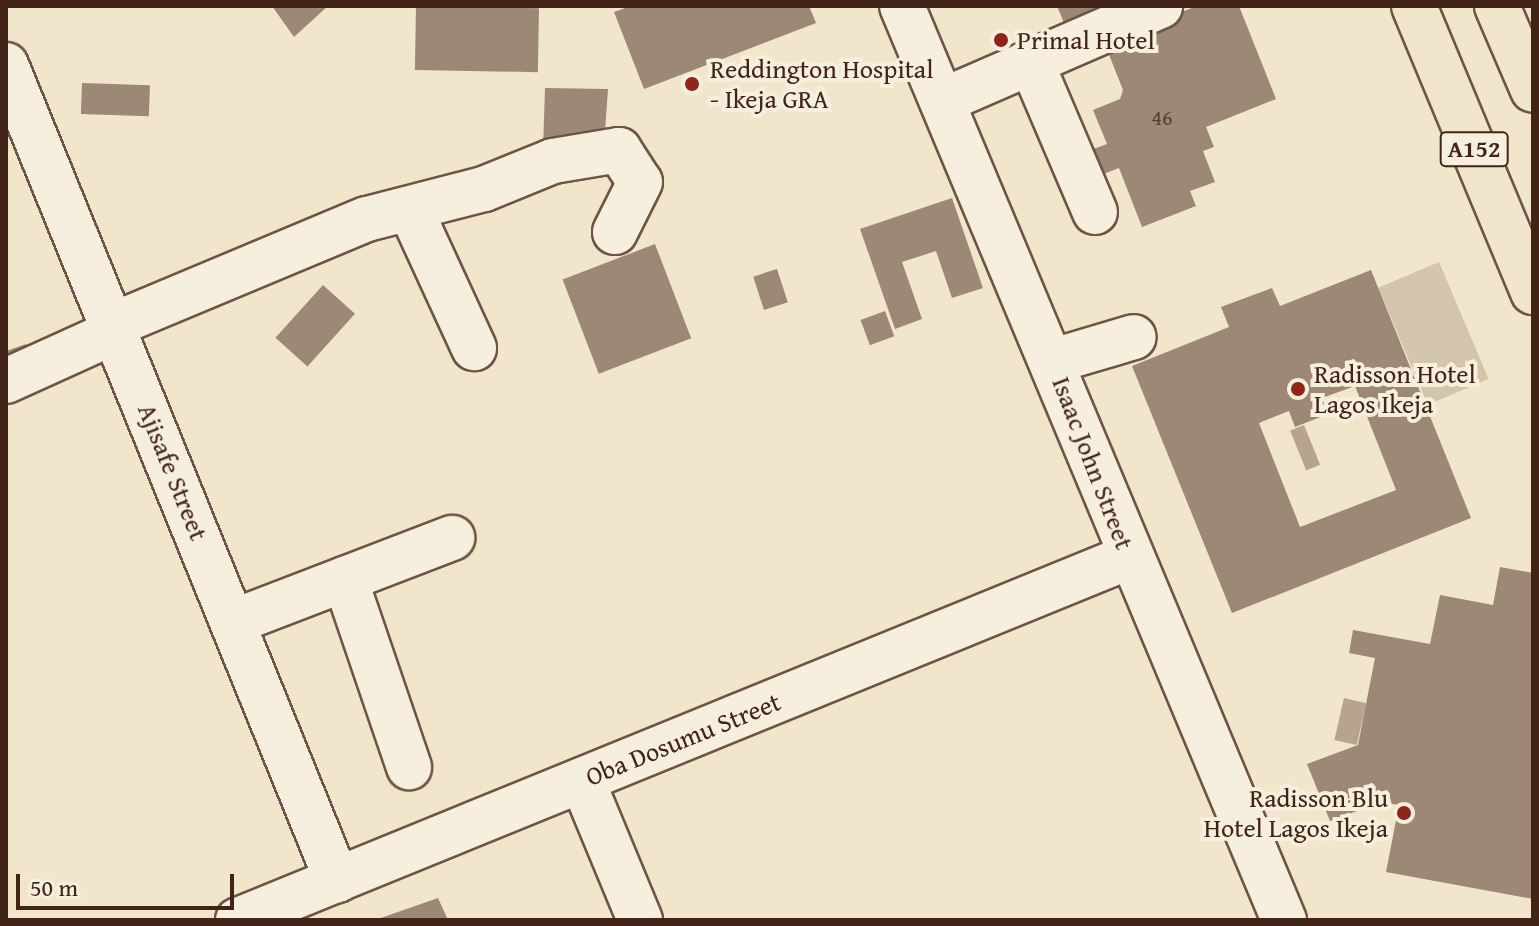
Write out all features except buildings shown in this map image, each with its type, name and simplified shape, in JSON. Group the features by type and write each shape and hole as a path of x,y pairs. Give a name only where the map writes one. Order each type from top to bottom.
{"main road":[{"name":"A152","path":"1414,6 1533,292"},
{"path":"1497,6 1533,90"}],"street":[{"name":"Isaac John Street","path":"902,6 1053,361 1129,557 1284,920"},
{"path":"942,101 1160,6"},
{"path":"1031,62 1095,212"},
{"name":"Ajisafe Street","path":"6,65 337,880"},
{"path":"6,381 115,328 367,219 411,211 553,161 619,150 640,182 615,232"},
{"path":"411,211 474,348"},
{"path":"1053,361 1134,337"},
{"path":"233,622 452,538"},
{"name":"Oba Dosumu Street","path":"238,920 1129,557"},
{"path":"345,579 409,767"},
{"path":"582,780 640,920"}],"shaded area":[{"path":"1439,262 1489,379 1428,405 1378,288"},
{"path":"1304,425 1320,465 1306,470 1290,431"},
{"path":"1344,698 1366,703 1357,745 1334,740"}],"place":[{"name":"Primal Hotel","path":"1001,40"},
{"name":"Reddington Hospital - Ikeja GRA","path":"692,84"},
{"name":"Radisson Hotel Lagos Ikeja","path":"1298,389"},
{"name":"Radisson Blu Hotel Lagos Ikeja","path":"1404,813"}]}
